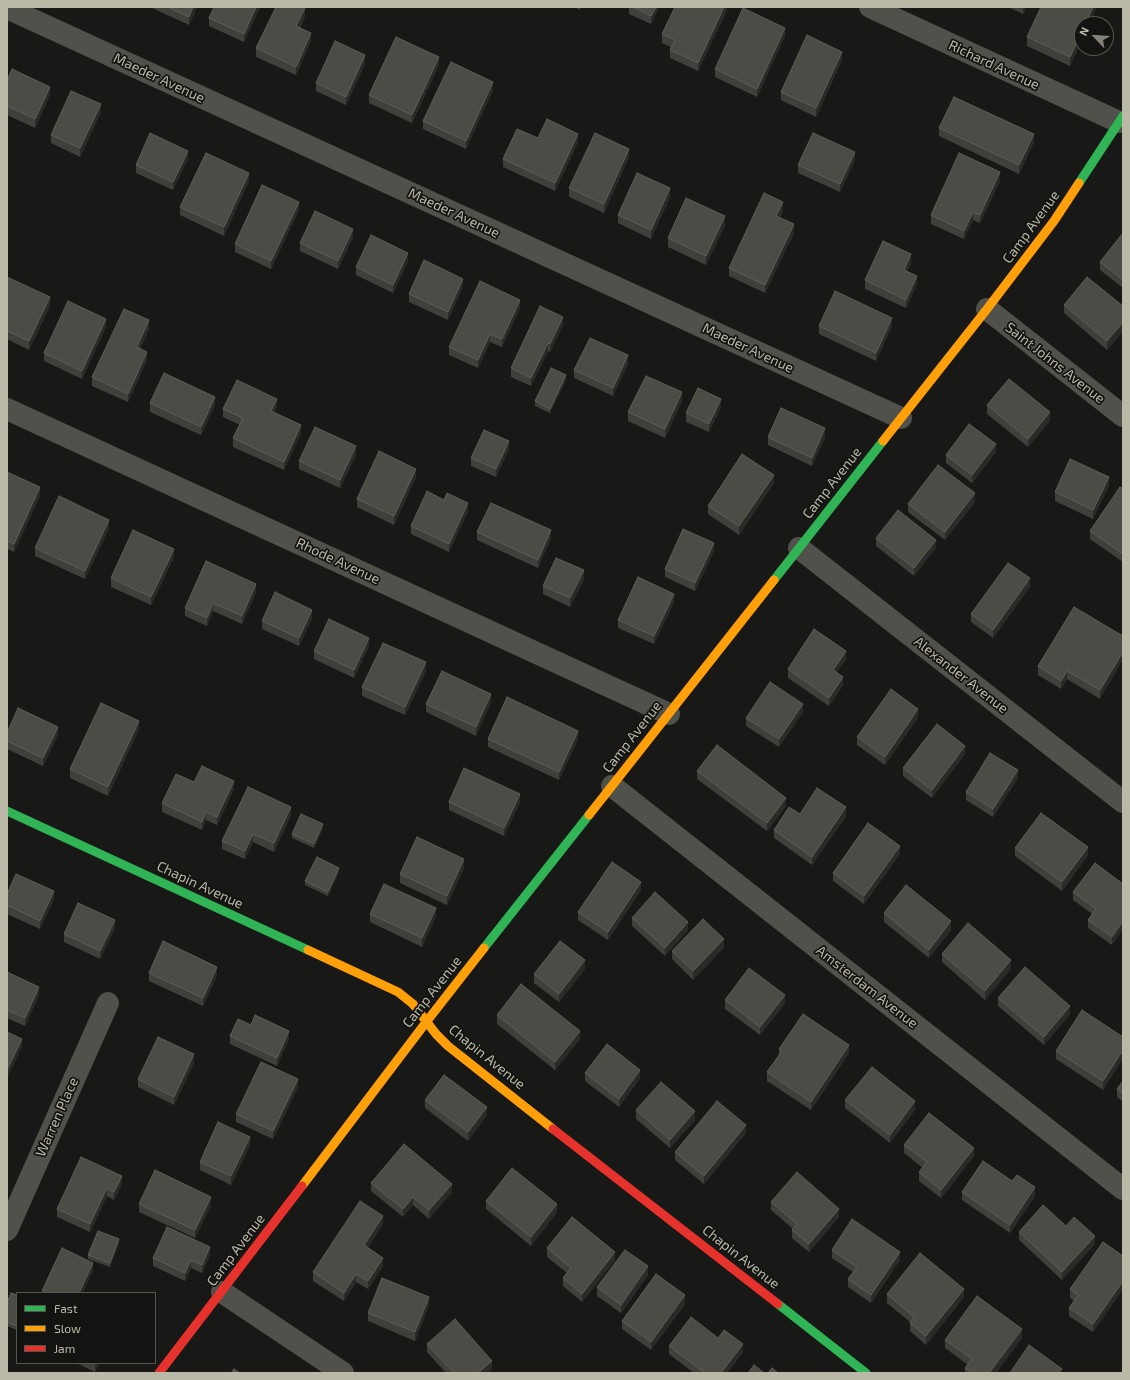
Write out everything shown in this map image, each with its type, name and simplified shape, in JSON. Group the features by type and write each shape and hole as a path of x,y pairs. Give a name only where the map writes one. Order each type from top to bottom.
{"street":[{"name":"Richard Avenue","path":"870,7 1121,119"},
{"name":"Maeder Avenue","path":"7,8 901,418"},
{"name":"Camp Avenue","path":"159,1373 427,1021 987,309 1054,221 1121,119"},
{"name":"Saint Johns Avenue","path":"987,309 1123,416"},
{"name":"Rhode Avenue","path":"7,409 669,714"},
{"name":"Alexander Avenue","path":"799,548 1123,802"},
{"name":"Amsterdam Avenue","path":"612,786 1123,1189"},
{"name":"Chapin Avenue","path":"7,811 398,992 413,1004 436,1034 448,1046 866,1373"},
{"name":"Warren Place","path":"7,1230 108,1003"},
{"path":"222,1292 343,1373"}],"building":[{"path":"168,7 193,7 189,17"},
{"path":"214,7 256,7 244,34 209,18"},
{"path":"276,7 305,8 296,26 311,33 296,67 256,48"},
{"path":"633,7 656,7 651,16"},
{"path":"675,7 724,7 698,63 670,50 675,40 662,34"},
{"path":"1041,7 1093,7 1089,16 1074,16 1074,48 1070,57 1027,37"},
{"path":"743,8 785,28 757,89 715,69"},
{"path":"807,35 842,52 816,108 781,92"},
{"path":"396,37 439,57 412,115 369,95"},
{"path":"335,41 365,55 346,97 316,83"},
{"path":"451,62 493,82 466,141 423,121"},
{"path":"12,69 50,87 35,119 7,106 7,81"},
{"path":"71,91 101,104 80,148 51,135"},
{"path":"954,97 1034,134 1019,165 939,128"},
{"path":"547,119 578,134 555,183 503,159 517,129 538,138"},
{"path":"150,133 188,151 173,182 136,165"},
{"path":"595,133 629,149 604,204 569,188"},
{"path":"813,133 855,152 840,184 798,165"},
{"path":"206,153 249,173 224,227 180,207"},
{"path":"959,153 1000,172 980,215 973,212 964,231 931,215"},
{"path":"637,173 670,188 651,230 618,215"},
{"path":"262,185 299,202 271,261 235,244"},
{"path":"764,193 783,202 776,216 794,224 765,285 729,268"},
{"path":"686,198 725,216 706,256 668,238"},
{"path":"315,211 353,229 338,261 300,243"},
{"path":"1123,233 1123,280 1100,262"},
{"path":"371,235 408,253 393,285 356,267"},
{"path":"883,241 911,254 904,270 917,276 906,300 865,280"},
{"path":"424,260 463,279 448,312 409,294"},
{"path":"7,277 50,297 29,341 7,331"},
{"path":"1087,277 1123,306 1123,322 1107,341 1064,305"},
{"path":"480,281 520,300 502,339 490,334 478,360 449,347"},
{"path":"835,291 892,318 876,353 819,326"},
{"path":"68,301 106,319 82,371 44,353"},
{"path":"540,306 563,317 550,344 548,343 531,378 511,368"},
{"path":"124,309 149,320 137,347 147,352 128,394 92,377"},
{"path":"590,338 628,355 613,388 574,370"},
{"path":"551,368 566,375 550,409 535,401"},
{"path":"164,373 215,397 201,427 150,403"},
{"path":"646,376 682,392 665,429 628,412"},
{"path":"1009,379 1050,412 1028,439 987,405"},
{"path":"237,380 277,399 271,411 301,425 284,462 233,438 243,418 223,409"},
{"path":"698,388 721,399 709,424 686,413"},
{"path":"781,408 825,428 812,458 768,437"},
{"path":"969,424 996,444 972,475 946,455"},
{"path":"315,427 356,446 340,480 299,461"},
{"path":"484,430 509,441 496,469 471,458"},
{"path":"379,451 416,469 394,516 357,499"},
{"path":"742,454 774,475 739,526 708,506"},
{"path":"1070,459 1109,477 1093,510 1055,492"},
{"path":"938,465 975,493 945,532 908,504"},
{"path":"7,472 40,487 14,544 7,541"},
{"path":"1120,487 1123,489 1123,554 1090,531"},
{"path":"427,491 444,500 447,493 468,503 449,544 411,526"},
{"path":"59,496 109,520 85,571 35,548"},
{"path":"491,503 551,530 538,560 477,532"},
{"path":"898,510 936,540 914,568 876,538"},
{"path":"683,529 714,543 695,583 665,569"},
{"path":"133,530 174,549 151,597 111,578"},
{"path":"556,558 584,570 570,598 543,586"},
{"path":"206,561 256,584 242,616 213,603 207,618 185,608"},
{"path":"1008,563 1030,578 993,630 971,614"},
{"path":"638,577 674,594 654,636 618,620"},
{"path":"275,592 312,610 299,638 262,621"},
{"path":"1074,607 1123,636 1123,652 1100,690 1067,671 1061,681 1038,666"},
{"path":"329,619 369,638 354,670 314,651"},
{"path":"814,629 846,651 833,670 843,677 829,698 788,669"},
{"path":"383,643 426,662 405,707 362,687"},
{"path":"442,671 491,694 476,727 426,704"},
{"path":"770,682 803,704 779,739 746,718"},
{"path":"891,689 918,709 885,757 857,737"},
{"path":"507,697 578,731 559,772 488,739"},
{"path":"101,703 139,721 108,787 70,769"},
{"path":"18,708 58,727 43,758 7,741 7,733"},
{"path":"937,724 965,746 932,790 903,768"},
{"path":"717,745 786,798 767,823 697,771"},
{"path":"990,753 1018,770 993,809 966,792"},
{"path":"202,766 234,781 217,817 206,812 202,822 162,803 176,774 194,782"},
{"path":"464,768 520,794 504,828 449,802"},
{"path":"248,787 291,807 274,843 253,834 245,851 222,841"},
{"path":"817,788 846,807 812,857 774,830 789,807 800,814"},
{"path":"1041,813 1088,847 1062,882 1015,848"},
{"path":"301,814 323,824 314,844 292,834"},
{"path":"868,823 900,846 864,896 833,873"},
{"path":"417,837 464,859 447,896 400,874"},
{"path":"317,857 339,868 328,892 305,881"},
{"path":"612,862 641,882 608,932 578,912"},
{"path":"1095,863 1123,884 1123,921 1112,937 1088,920 1096,909 1073,892"},
{"path":"16,874 54,891 40,921 7,905 7,894"},
{"path":"384,884 436,908 422,938 370,914"},
{"path":"906,885 951,921 929,950 884,913"},
{"path":"655,892 688,922 665,948 632,918"},
{"path":"78,903 115,920 100,951 64,934"},
{"path":"703,919 724,939 693,971 672,951"},
{"path":"968,923 1011,960 985,991 942,954"},
{"path":"163,941 217,967 203,998 149,973"},
{"path":"560,941 585,960 559,994 534,974"},
{"path":"1025,967 1070,1006 1044,1037 998,998"},
{"path":"749,968 785,995 760,1027 725,1000"},
{"path":"7,972 39,987 25,1018 7,1010"},
{"path":"521,984 580,1031 555,1062 497,1015"},
{"path":"1082,1010 1123,1037 1123,1050 1103,1081 1056,1051"},
{"path":"803,1014 849,1045 811,1102 767,1072 782,1051 779,1049"},
{"path":"255,1015 289,1031 277,1058 230,1036 238,1019 251,1025"},
{"path":"7,1032 22,1039 7,1070"},
{"path":"158,1037 194,1054 174,1097 138,1079"},
{"path":"607,1044 640,1070 619,1099 585,1073"},
{"path":"261,1062 298,1079 273,1131 236,1114"},
{"path":"872,1067 915,1101 890,1135 845,1100"},
{"path":"444,1075 487,1107 468,1132 425,1100"},
{"path":"1123,1081 1123,1094 1117,1089"},
{"path":"661,1082 695,1111 670,1140 636,1110"},
{"path":"717,1101 746,1125 704,1176 675,1152"},
{"path":"929,1113 974,1148 941,1190 919,1172 927,1162 904,1145"},
{"path":"218,1122 250,1137 231,1176 200,1162"},
{"path":"404,1144 452,1184 429,1210 413,1197 403,1209 371,1183"},
{"path":"81,1157 122,1176 114,1192 107,1188 90,1224 57,1209"},
{"path":"983,1161 1012,1181 1017,1175 1035,1187 1010,1225 962,1192"},
{"path":"512,1168 557,1204 531,1237 486,1201"},
{"path":"155,1170 211,1197 195,1230 139,1204"},
{"path":"797,1172 839,1209 809,1244 792,1230 797,1224 771,1202"},
{"path":"360,1201 383,1216 364,1245 383,1258 368,1281 356,1274 344,1293 313,1272"},
{"path":"1043,1205 1066,1226 1074,1217 1095,1236 1062,1272 1019,1232"},
{"path":"572,1217 615,1252 582,1294 563,1278 571,1268 547,1248"},
{"path":"852,1219 900,1252 871,1295 848,1279 857,1267 832,1250"},
{"path":"167,1227 210,1247 202,1265 191,1260 185,1273 153,1258"},
{"path":"98,1231 119,1239 110,1263 88,1255"},
{"path":"1103,1242 1123,1256 1123,1281 1093,1324 1069,1308 1078,1295 1070,1289"},
{"path":"62,1248 93,1263 79,1292 42,1291"},
{"path":"625,1250 648,1266 621,1305 597,1287"},
{"path":"920,1253 964,1289 926,1336 910,1323 914,1317 887,1294"},
{"path":"656,1274 685,1295 651,1342 622,1321"},
{"path":"382,1278 429,1297 415,1332 368,1313"},
{"path":"11,1293 16,1295 16,1326 7,1322 7,1302"},
{"path":"977,1296 1022,1329 989,1373 972,1373 965,1368 972,1359 945,1340"},
{"path":"691,1317 718,1338 724,1330 743,1344 721,1373 705,1373 669,1346"},
{"path":"455,1319 492,1361 478,1373 454,1373 427,1344"},
{"path":"1029,1345 1062,1369 1059,1373 1010,1373"},
{"path":"754,1365 764,1373 748,1373"},
{"path":"772,1368 778,1373 768,1373"},
{"path":"234,1369 240,1373 231,1373"}],"traffic: fast":[{"path":"1079,183 1123,116"},
{"path":"774,580 883,441"},
{"path":"7,811 308,950"},
{"path":"484,948 589,815"},
{"path":"778,1304 866,1373"}],"traffic: slow":[{"path":"883,441 1054,221 1079,183"},
{"path":"589,815 774,580"},
{"path":"302,1186 484,948"},
{"path":"308,950 398,992 413,1004 436,1034 448,1046 553,1129"}],"traffic: jam":[{"path":"553,1129 778,1304"},
{"path":"159,1373 302,1186"}]}
